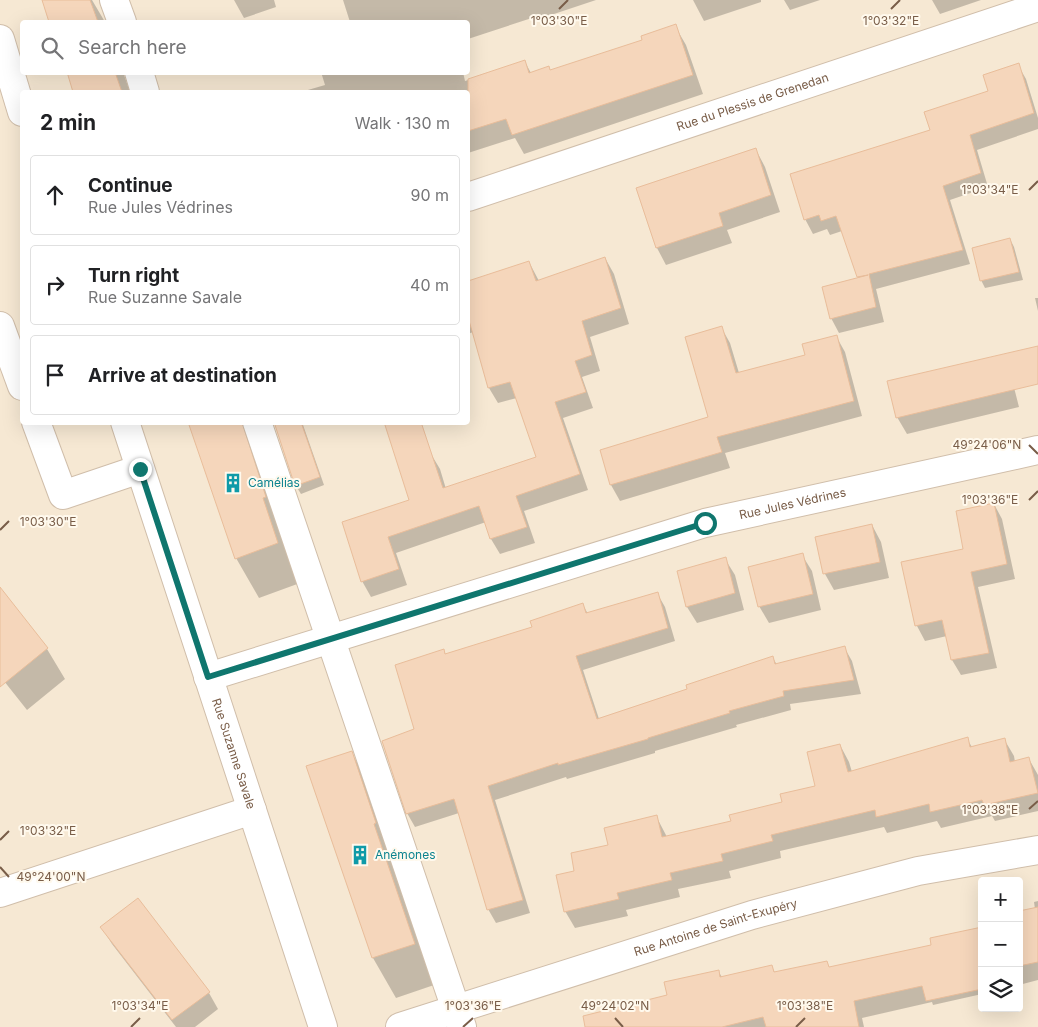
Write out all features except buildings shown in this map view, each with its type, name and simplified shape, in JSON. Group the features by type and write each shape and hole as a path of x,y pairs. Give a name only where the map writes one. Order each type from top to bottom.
{"street":[{"path":"114,0 121,20"},
{"name":"Rue du Plessis de Grenedan","path":"470,196 1038,7"},
{"path":"0,38 12,98"},
{"path":"139,75 144,90"},
{"path":"0,326 20,381"},
{"path":"37,425 63,495 140,469"},
{"name":"Rue Suzanne Savale","path":"126,425 323,1027"},
{"path":"259,425 459,1018"},
{"name":"Rue Jules Védrines","path":"208,677 705,523 1038,450"},
{"path":"0,893 252,810"},
{"name":"Rue Antoine de Saint-Exupéry","path":"400,1027 459,1018 752,915 918,871 1038,850"}],"shaded area":[{"path":"0,0 1038,0 1038,1027 0,1027"}],"place":[{"name":"Camélias","path":"233,483"},
{"name":"Anémones","path":"360,855"}],"route":[{"path":"140,469 208,677 705,523"}]}
